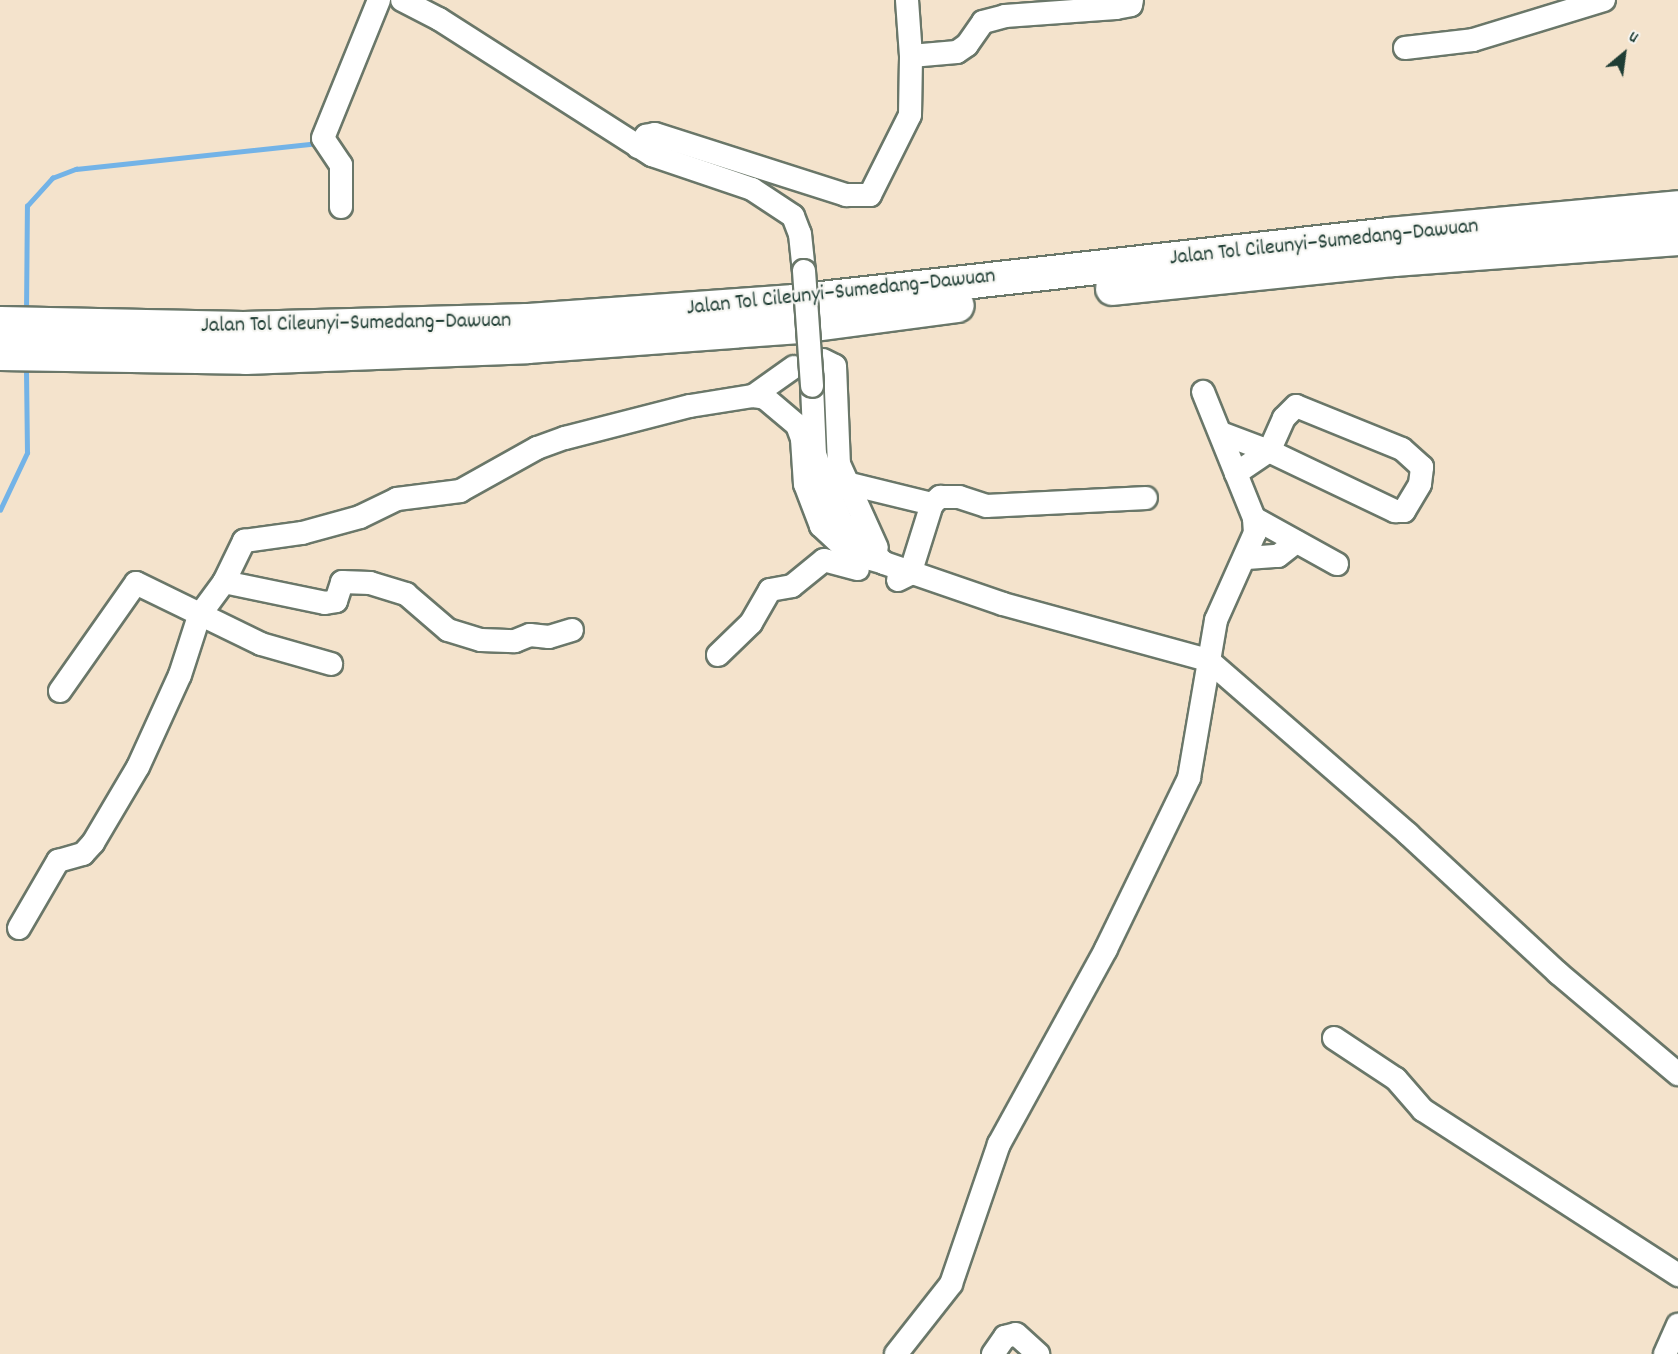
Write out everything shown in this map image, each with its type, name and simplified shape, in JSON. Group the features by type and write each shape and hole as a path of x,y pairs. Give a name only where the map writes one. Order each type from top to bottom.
{"highway":[{"name":"Jalan Tol Cileunyi–Sumedang–Dawuan","path":"0,323 243,328 585,316 794,301 1389,234 1678,207"},
{"name":"Jalan Tol Cileunyi–Sumedang–Dawuan","path":"0,353 245,357 527,346 798,326 989,301 1393,259 1678,237"}],"street":[{"path":"341,207 341,165 323,138 379,0"},
{"path":"402,0 443,9 652,156 723,168 846,195 870,195 910,115 911,56 907,0"},
{"path":"911,56 957,52 967,45 983,22 1005,16 1116,8 1131,5 1132,0"},
{"path":"1405,48 1473,40 1604,0"},
{"path":"723,168 793,216 800,234 804,271 815,454 842,523 884,563"},
{"path":"823,360 835,366 838,456 846,483 884,563"},
{"path":"753,396 794,367"},
{"path":"906,1351 951,1284 999,1144 1106,950 1189,778 1216,620 1247,558 1255,533 1254,518 1203,392"},
{"path":"19,928 58,861 83,854 93,843 138,767 180,675 199,616 224,582 244,541 302,533 351,520 397,499 460,490 537,448 565,438 690,406 753,396 765,398 797,424 808,500 821,526 850,553 1003,604 1208,660 1399,826 1558,973 1678,1074"},
{"path":"1221,433 1269,451 1395,512 1404,511 1420,484 1422,466 1402,449 1296,406 1284,418 1269,451 1236,473"},
{"path":"846,483 933,504"},
{"path":"718,655 751,623 765,593 792,586 824,560 896,581 910,574 933,504 940,497 959,497 987,506 1146,498"},
{"path":"1254,518 1337,564"},
{"path":"1247,558 1272,557 1296,542"},
{"path":"224,582 326,603 336,601 342,582 370,583 406,594 448,630 481,640 549,637 572,630"},
{"path":"60,691 136,583 159,591 199,616 261,644 331,664"},
{"path":"1334,1038 1396,1079 1407,1095 1433,1116 1678,1275"},
{"path":"1665,1354 1678,1325"},
{"path":"993,1354 1005,1337 1016,1334 1038,1354"}],"waterway":[{"path":"26,313 27,206 52,178 76,169 319,143"},
{"path":"0,510 27,453 26,366"}]}
